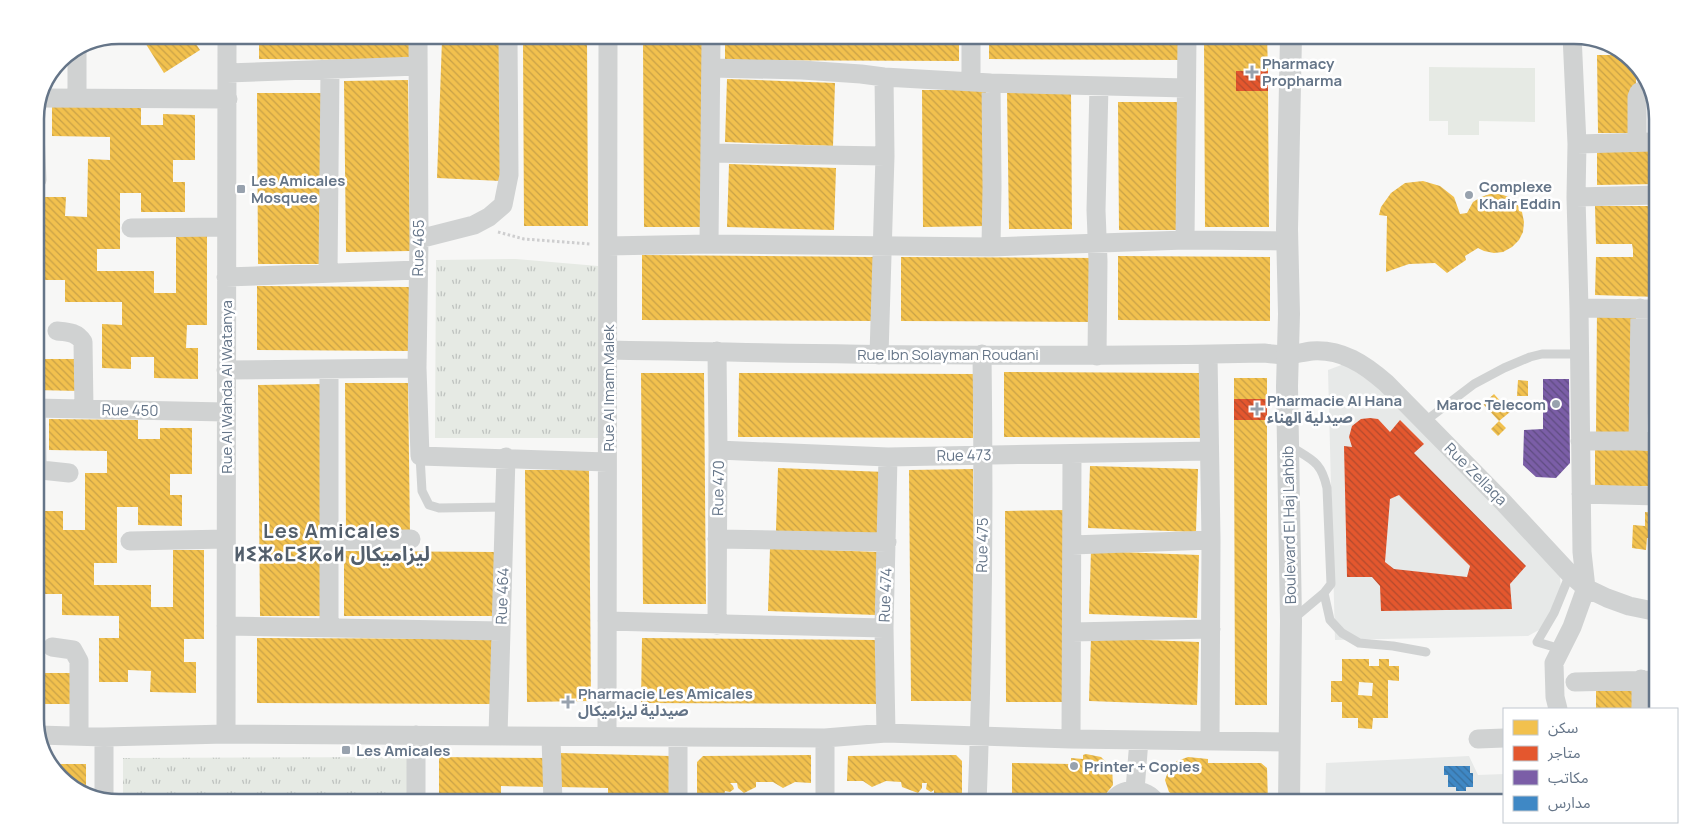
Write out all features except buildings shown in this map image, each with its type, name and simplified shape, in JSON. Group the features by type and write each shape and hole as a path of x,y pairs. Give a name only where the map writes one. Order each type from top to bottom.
{"street":[{"name":"Rue Al Wahda Al Watanya","path":"226,734 227,44"},
{"name":"Rue 465","path":"418,44 418,368 420,456"},
{"path":"419,239 474,225 489,217 503,205 509,175 508,44"},
{"name":"Rue Al Imam Malek","path":"608,44 608,736"},
{"path":"709,244 710,44"},
{"path":"971,44 971,81"},
{"path":"1185,240 1187,44"},
{"name":"Boulevard El Haj Lahbib","path":"1289,794 1291,621 1287,386 1289,354 1287,176 1291,44"},
{"path":"1558,708 1555,697 1554,663 1579,610 1586,588 1582,552 1574,44"},
{"path":"77,98 78,56"},
{"path":"227,73 418,66"},
{"path":"711,68 802,70 862,74 884,78 1186,88"},
{"path":"328,272 330,69"},
{"path":"878,355 884,156 884,78"},
{"path":"991,82 991,247"},
{"path":"1097,356 1096,210 1099,86"},
{"path":"1577,144 1645,142 1637,97 1639,92 1643,90"},
{"path":"47,98 228,99"},
{"path":"711,153 884,156"},
{"path":"1576,197 1649,195"},
{"path":"132,228 226,228"},
{"path":"608,246 882,244 991,247 1185,240 1287,241"},
{"path":"226,277 418,270"},
{"path":"1579,308 1649,308 1639,358 1638,441"},
{"path":"58,331 77,335 82,342 84,408"},
{"name":"Rue Ibn Solayman Roudani","path":"608,350 878,355 1097,356 1289,354"},
{"name":"Rue 470","path":"717,351 717,625"},
{"name":"Rue Zellaqa","path":"1289,354 1313,351 1336,353 1356,360 1376,374 1503,502 1570,574 1586,588 1606,598 1649,610"},
{"name":"Rue 475","path":"977,794 980,737 983,455 982,354"},
{"path":"1208,355 1211,540 1210,741"},
{"path":"1639,358 1649,358"},
{"path":"226,370 418,368"},
{"path":"329,369 329,627"},
{"path":"1638,405 1649,405"},
{"name":"Rue 450","path":"44,408 225,412"},
{"path":"1580,441 1649,442"},
{"name":"Rue 473","path":"718,450 888,457 1209,452"},
{"path":"1071,739 1072,454"},
{"path":"420,456 506,457 607,462"},
{"name":"Rue 464","path":"498,735 506,457"},
{"name":"Rue 474","path":"886,732 884,628 888,457"},
{"path":"44,470 69,473"},
{"path":"1581,494 1649,496"},
{"path":"130,541 226,539"},
{"path":"330,540 411,539"},
{"path":"717,539 887,542"},
{"path":"1072,545 1211,540"},
{"path":"607,621 884,628"},
{"path":"226,626 501,631"},
{"path":"1072,632 1211,629"},
{"path":"52,647 73,650 80,661 79,736"},
{"path":"1575,682 1649,680"},
{"path":"1641,708 1649,683"},
{"path":"45,735 226,734 825,738 886,732 980,737 1290,742"},
{"path":"416,735 416,794"},
{"path":"104,736 104,793"},
{"path":"551,737 553,794"},
{"path":"678,737 678,794"},
{"path":"825,738 825,794"},
{"path":"1478,739 1503,738"},
{"path":"1135,790 1139,740"},
{"path":"1120,794 1135,790 1147,794"}],"lane":[{"path":"1424,422 1474,384 1504,368 1542,354 1580,354"},
{"path":"1288,444 1318,464 1324,474 1327,488 1330,584 1324,593 1291,621"},
{"path":"420,456 422,491 429,505 439,508 505,507"},
{"path":"1561,649 1537,642 1554,613 1570,574"},
{"path":"1324,593 1330,620 1342,634 1359,643 1393,646 1426,652"}],"path":[{"path":"474,225 524,239 608,246"}],"shaded area":[{"path":"1344,364 1385,392 1560,574 1561,596 1546,626 1528,636 1335,640 1328,370"},
{"path":"1469,756 1478,775 1503,774 1503,794 1325,794 1326,763"}],"green space":[{"path":"1429,67 1535,68 1535,122 1479,121 1479,135 1448,135 1448,121 1429,121"},
{"path":"516,259 598,266 599,438 435,438 436,260"},
{"path":"408,757 408,794 123,794 123,758"}],"place":[{"name":"Pharmacy Propharma","path":"1252,72"},
{"name":"Les Amicales Mosquee","path":"241,189"},
{"name":"Complexe Khair Eddin","path":"1469,195"},
{"name":"Maroc Telecom","path":"1556,404"},
{"name":"Pharmacie Al Hana صيدلية الهناء","path":"1257,409"},
{"name":"Pharmacie Les Amicales صيدلية ليزاميكال","path":"568,702"},
{"name":"Les Amicales","path":"346,750"},
{"name":"Printer + Copies","path":"1074,766"}],"district":[{"name":"Les Amicales ⵍⵉⵣⴰⵎⵉⴽⴰⵍ ليزاميكال","path":"332,542"}]}
